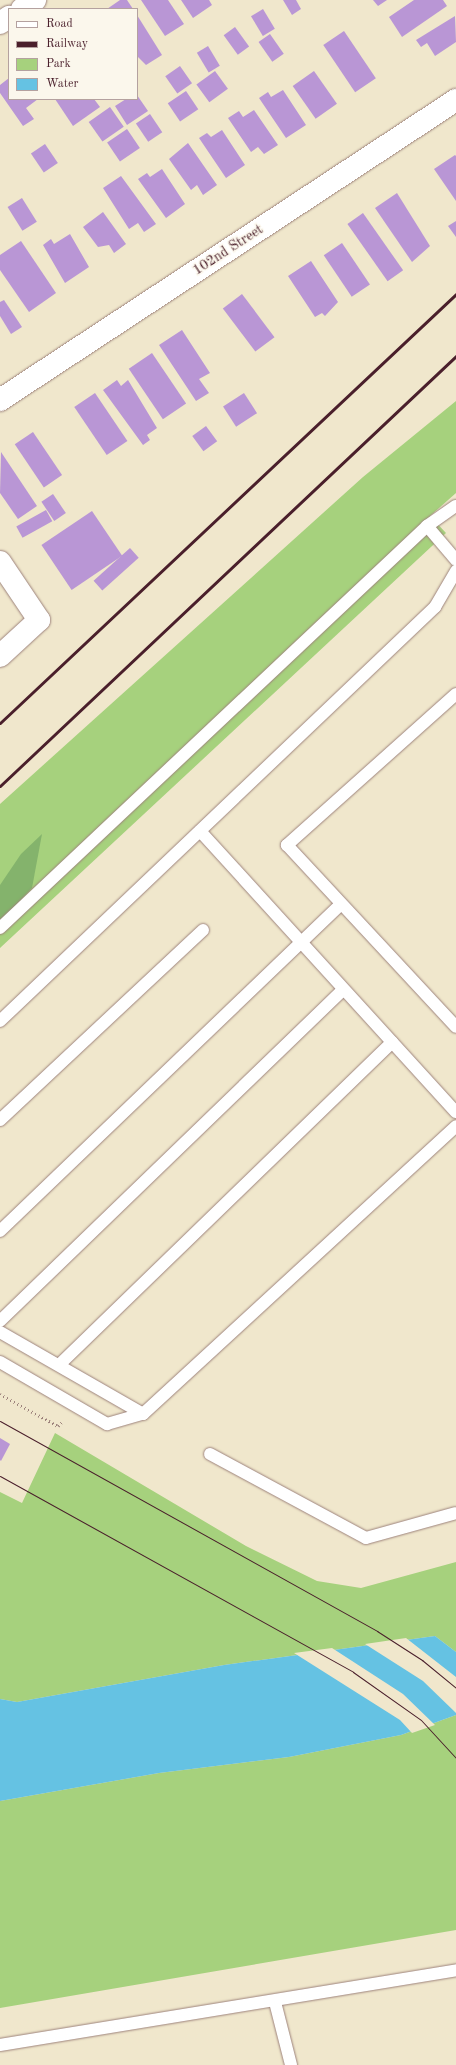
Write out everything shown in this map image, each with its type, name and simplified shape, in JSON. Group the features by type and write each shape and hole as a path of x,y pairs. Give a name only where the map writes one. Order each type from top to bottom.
{"street":[{"path":"23,8 35,0"},
{"name":"102nd Street","path":"0,400 456,100"},
{"path":"0,562 39,620 0,656"}],"lane":[{"path":"0,928 427,526 456,506"},
{"path":"427,526 456,560"},
{"path":"0,1020 435,607 456,571"},
{"path":"456,694 287,846 456,1027"},
{"path":"200,831 343,990 456,1112"},
{"path":"0,1231 341,904"},
{"path":"0,1120 203,930"},
{"path":"0,1321 343,990"},
{"path":"59,1365 392,1042"},
{"path":"0,1362 107,1424 143,1414 456,1126"},
{"path":"0,1332 143,1414"},
{"path":"210,1454 366,1538 456,1513"},
{"path":"0,2045 275,2002 456,1970"},
{"path":"275,2002 291,2065"}],"green space":[{"path":"456,401 456,493 430,516 446,533 0,948 0,804 363,477"},
{"path":"42,834 32,888 0,922 0,885 21,854"},
{"path":"55,1433 246,1546 317,1581 361,1588 456,1562 456,1652 435,1636 224,1665 17,1702 0,1699 0,1492 22,1503"},
{"path":"456,1715 456,1930 0,2008 0,1801 159,1773 289,1757 401,1735"}],"water":[{"path":"435,1636 456,1652 456,1715 401,1735 289,1757 159,1773 0,1801 0,1699 17,1702 224,1665"}],"pier":[{"path":"406,1638 456,1677 456,1713 423,1681 365,1644"},
{"path":"332,1648 403,1694 435,1725 412,1733 400,1720 294,1653"}],"building":[{"path":"120,0 127,0 132,8 108,8"},
{"path":"141,0 168,0 184,24 165,36"},
{"path":"181,0 209,0 212,5 193,18"},
{"path":"283,0 296,0 301,9 292,15"},
{"path":"373,0 387,0 378,6"},
{"path":"414,0 443,0 447,6 402,37 389,17"},
{"path":"263,9 275,29 263,36 251,16"},
{"path":"455,16 456,42 435,56 427,43 421,47 416,40"},
{"path":"138,17 162,55 146,65 138,57"},
{"path":"235,27 249,46 238,55 224,35"},
{"path":"344,31 376,78 355,92 323,45"},
{"path":"270,34 284,54 272,62 259,42"},
{"path":"208,46 220,66 209,72 197,53"},
{"path":"180,66 192,83 177,94 165,76"},
{"path":"215,71 228,89 209,102 196,85"},
{"path":"314,71 337,104 316,119 293,86"},
{"path":"8,79 8,100 37,100 26,108 34,119 23,126 0,93 0,85"},
{"path":"283,90 306,125 286,138 259,98 268,92 271,97"},
{"path":"186,91 198,109 180,122 168,103"},
{"path":"138,96 148,111 127,125 115,106 124,100 138,100"},
{"path":"56,100 95,100 100,107 73,126"},
{"path":"110,107 124,127 102,142 89,122"},
{"path":"254,110 278,145 264,154 258,147 251,152 228,118 239,111 243,117"},
{"path":"150,114 162,132 148,142 136,124"},
{"path":"127,129 140,148 120,161 107,142"},
{"path":"222,130 245,165 226,178 199,138 207,133 211,137"},
{"path":"188,143 217,185 203,195 197,185 191,190 169,159"},
{"path":"45,144 58,163 44,173 31,154"},
{"path":"455,155 456,156 456,201 434,169"},
{"path":"162,169 185,204 166,218 138,179 147,173 150,177"},
{"path":"121,176 156,224 144,232 138,223 129,229 103,188"},
{"path":"397,193 430,246 412,262 375,208"},
{"path":"22,198 37,222 22,231 8,207"},
{"path":"103,212 126,244 114,253 109,245 98,247 83,227"},
{"path":"363,213 403,270 388,281 347,224"},
{"path":"456,221 456,237 448,226"},
{"path":"70,234 89,267 65,283 43,245 51,239 54,244"},
{"path":"21,241 56,293 29,312 0,270 0,255"},
{"path":"342,243 370,284 352,297 324,255"},
{"path":"311,261 338,302 325,316 322,313 315,317 288,276"},
{"path":"242,294 274,337 255,352 223,308"},
{"path":"4,300 22,327 11,334 0,316 0,302"},
{"path":"182,330 210,373 199,379 209,393 196,401 159,345"},
{"path":"152,353 186,404 163,419 129,369"},
{"path":"117,380 121,386 128,380 157,428 147,435 150,440 143,445 103,390"},
{"path":"95,393 127,441 107,455 74,407"},
{"path":"244,393 257,413 236,427 223,407"},
{"path":"206,426 217,441 203,451 192,436"},
{"path":"33,432 62,475 44,487 15,444"},
{"path":"1,452 37,506 18,519 0,493"},
{"path":"53,494 66,513 54,521 41,502"},
{"path":"46,510 52,521 23,538 16,526"},
{"path":"92,511 122,556 72,590 41,545"},
{"path":"130,548 139,558 102,590 94,581"},
{"path":"0,1438 10,1444 1,1461 0,1460"}],"tram line":[{"path":"0,1421 377,1631 422,1660 456,1688"},
{"path":"0,1476 353,1672 421,1720 456,1758"}],"railway":[{"path":"0,723 456,294"},
{"path":"0,786 456,356"}]}
